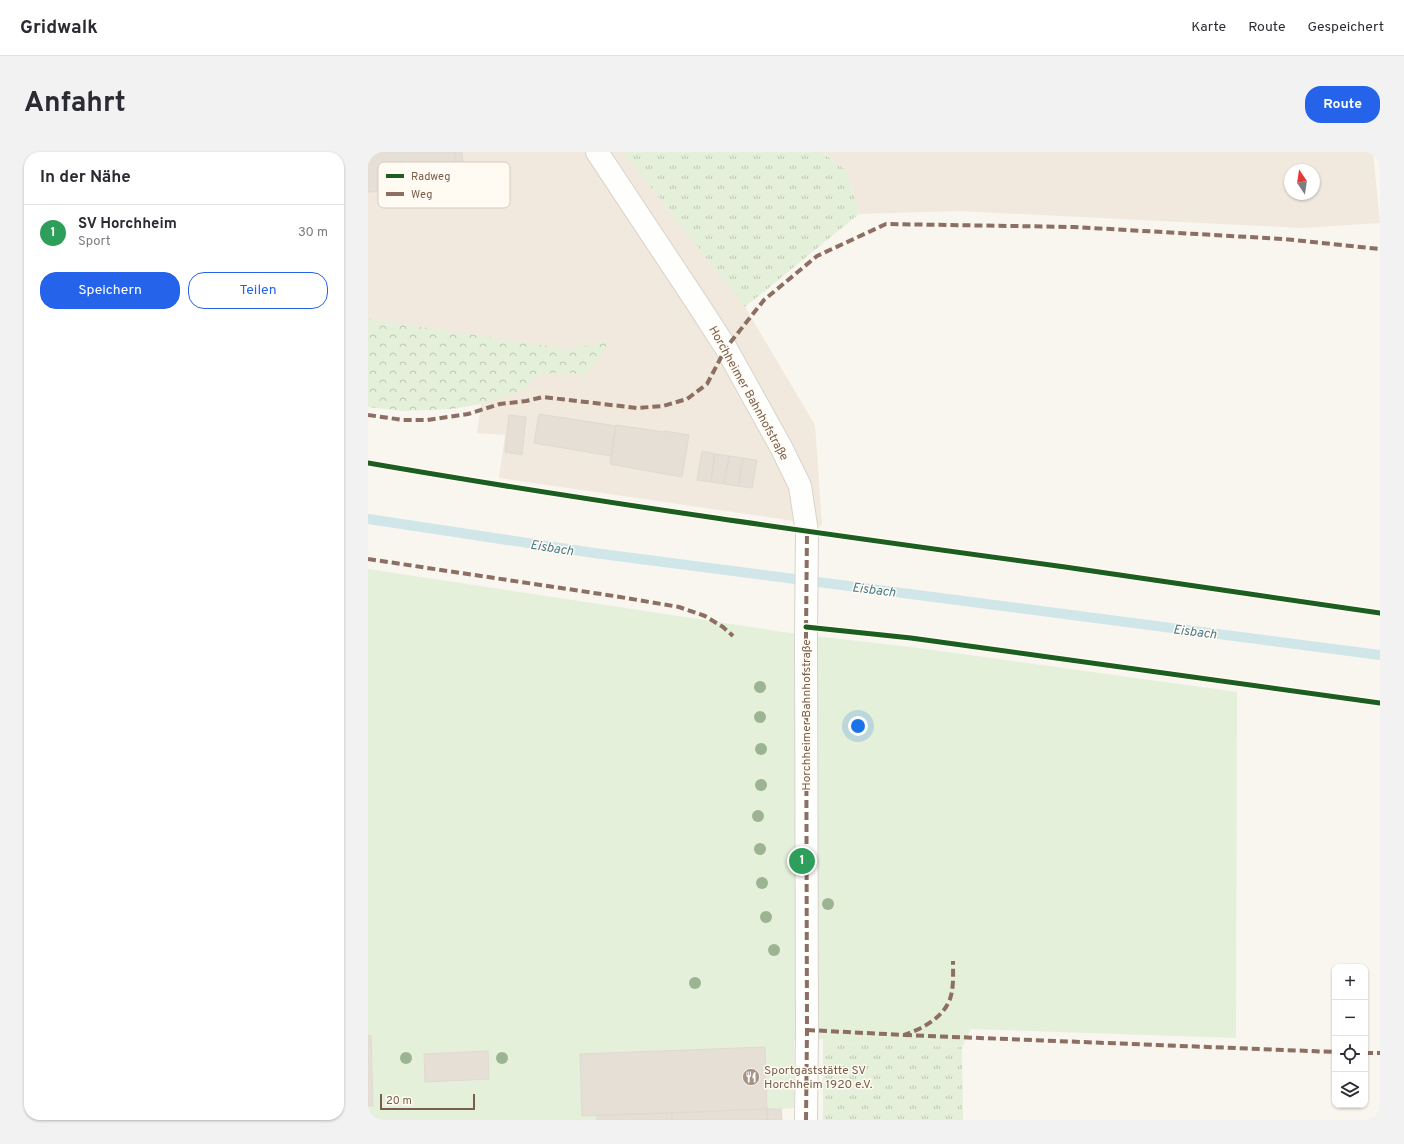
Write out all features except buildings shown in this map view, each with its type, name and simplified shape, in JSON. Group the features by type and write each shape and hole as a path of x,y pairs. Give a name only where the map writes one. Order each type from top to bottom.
{"street":[{"name":"Horchheimer Bahnhofstraße","path":"598,152 726,348 781,446 800,486 808,532 806,627 806,1120"}],"shaded area":[{"path":"368,152 623,152 745,307 815,425 822,526 499,478 505,435 477,433 481,404 495,339 368,319"},
{"path":"823,152 1373,152 1380,223 1303,228 958,211 859,214 847,171"}],"green space":[{"path":"623,152 822,152 847,171 859,214 745,307"},
{"path":"368,319 568,349 609,342 586,375 562,372 537,375 522,391 481,404 452,409 404,411 368,407"},
{"path":"368,569 797,634 911,647 1237,692 1236,1038 971,1029 962,1047 841,1043 823,1039 794,1041 794,1108 781,1109 782,1120 368,1120"},
{"path":"823,1039 841,1043 962,1047 963,1120 823,1120"}],"waterway":[{"name":"Eisbach","path":"368,519 594,553 1380,655"}],"marked path":[{"path":"368,415 403,420 427,420 468,414 500,404 526,401 543,397 637,408 663,406 687,399 707,384 726,348 764,300 817,256 886,224 1074,227 1284,239 1380,249"},
{"path":"806,1120 807,532"},
{"path":"368,559 679,607 705,616 723,627 733,636"},
{"path":"807,1030 904,1035 918,1030 931,1022 947,1006 952,990 953,961"},
{"path":"904,1035 1332,1052"},
{"path":"1368,1053 1380,1053"}],"cycle path":[{"path":"368,463 542,492 716,518 1380,613"},
{"path":"806,627 911,638 1380,703"}],"place":[{"name":"SV Horchheim","path":"802,861"},
{"name":"Sportgaststätte SV Horchheim 1920 e.V.","path":"751,1077"}]}
